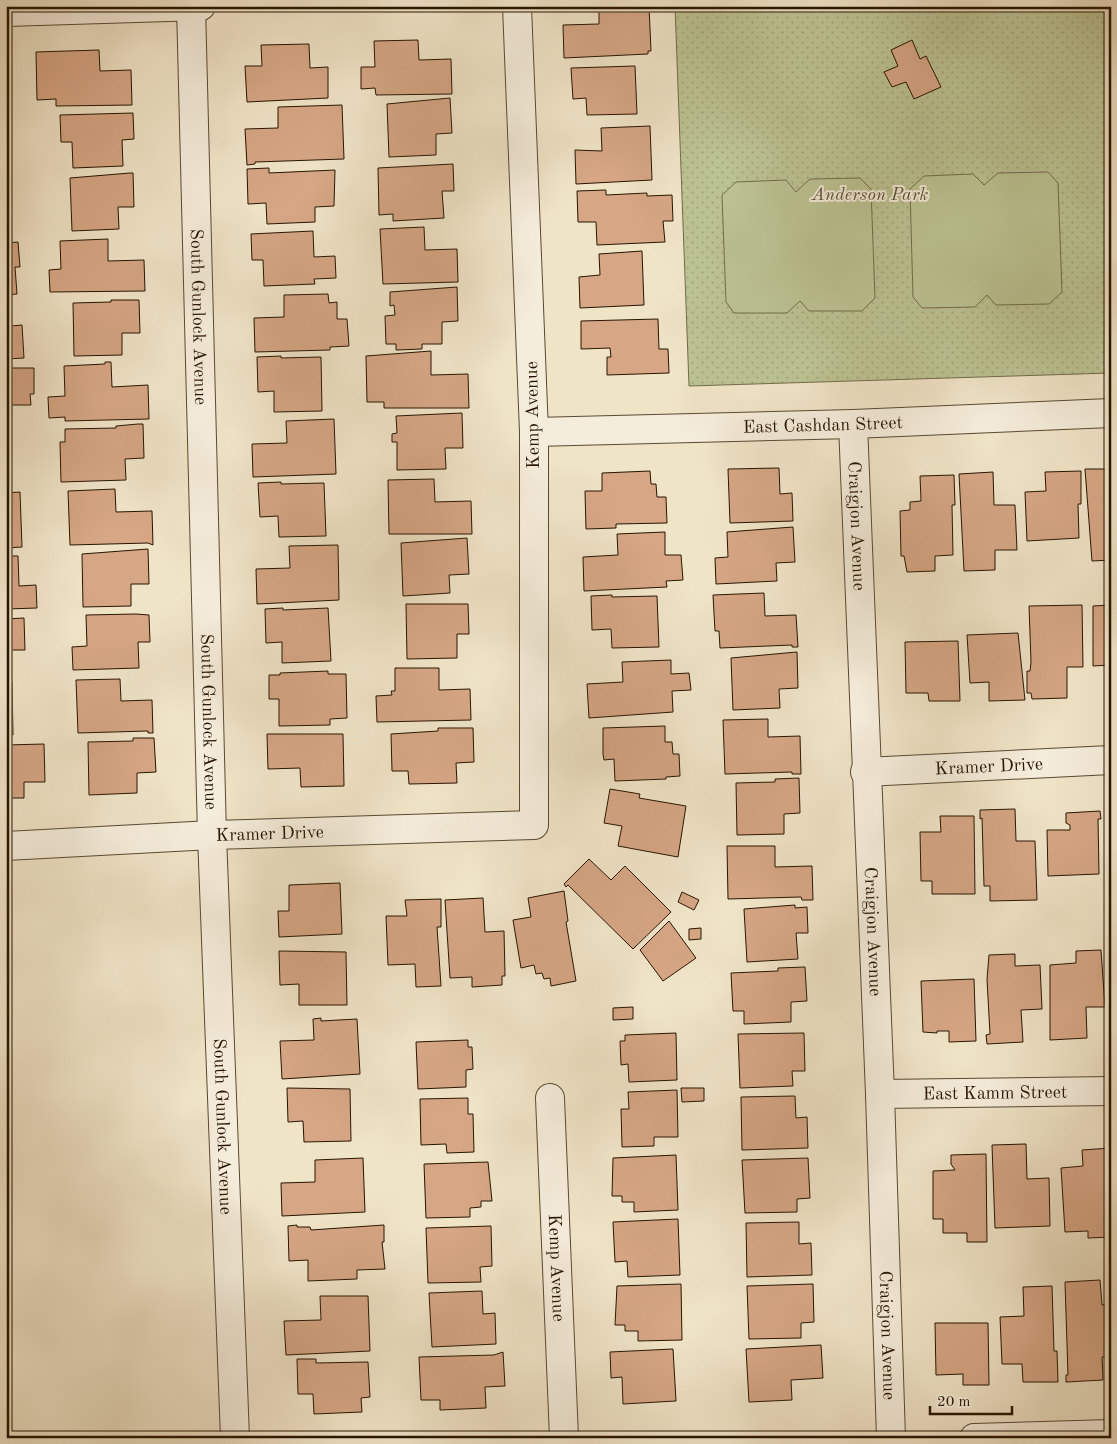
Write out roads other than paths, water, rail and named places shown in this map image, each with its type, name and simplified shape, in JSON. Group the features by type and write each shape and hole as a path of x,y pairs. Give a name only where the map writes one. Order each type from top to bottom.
{"street":[{"name":"South Gunlock Avenue","path":"191,6 212,835 235,1438"},
{"path":"6,12 201,6"},
{"name":"Kemp Avenue","path":"517,6 534,432 534,825"},
{"name":"East Cashdan Street","path":"534,432 853,424 1111,412"},
{"name":"Craigjon Avenue","path":"853,424 865,772 880,1094 891,1438"},
{"name":"Kramer Drive","path":"865,772 1111,760"},
{"name":"Kramer Drive","path":"6,846 212,835 534,825"},
{"name":"East Kamm Street","path":"880,1094 1111,1091"},
{"name":"Kemp Avenue","path":"550,1098 564,1438"},
{"path":"974,1438 1111,1434"}],"park label":[{"name":"Anderson Park","path":"870,194"}]}
